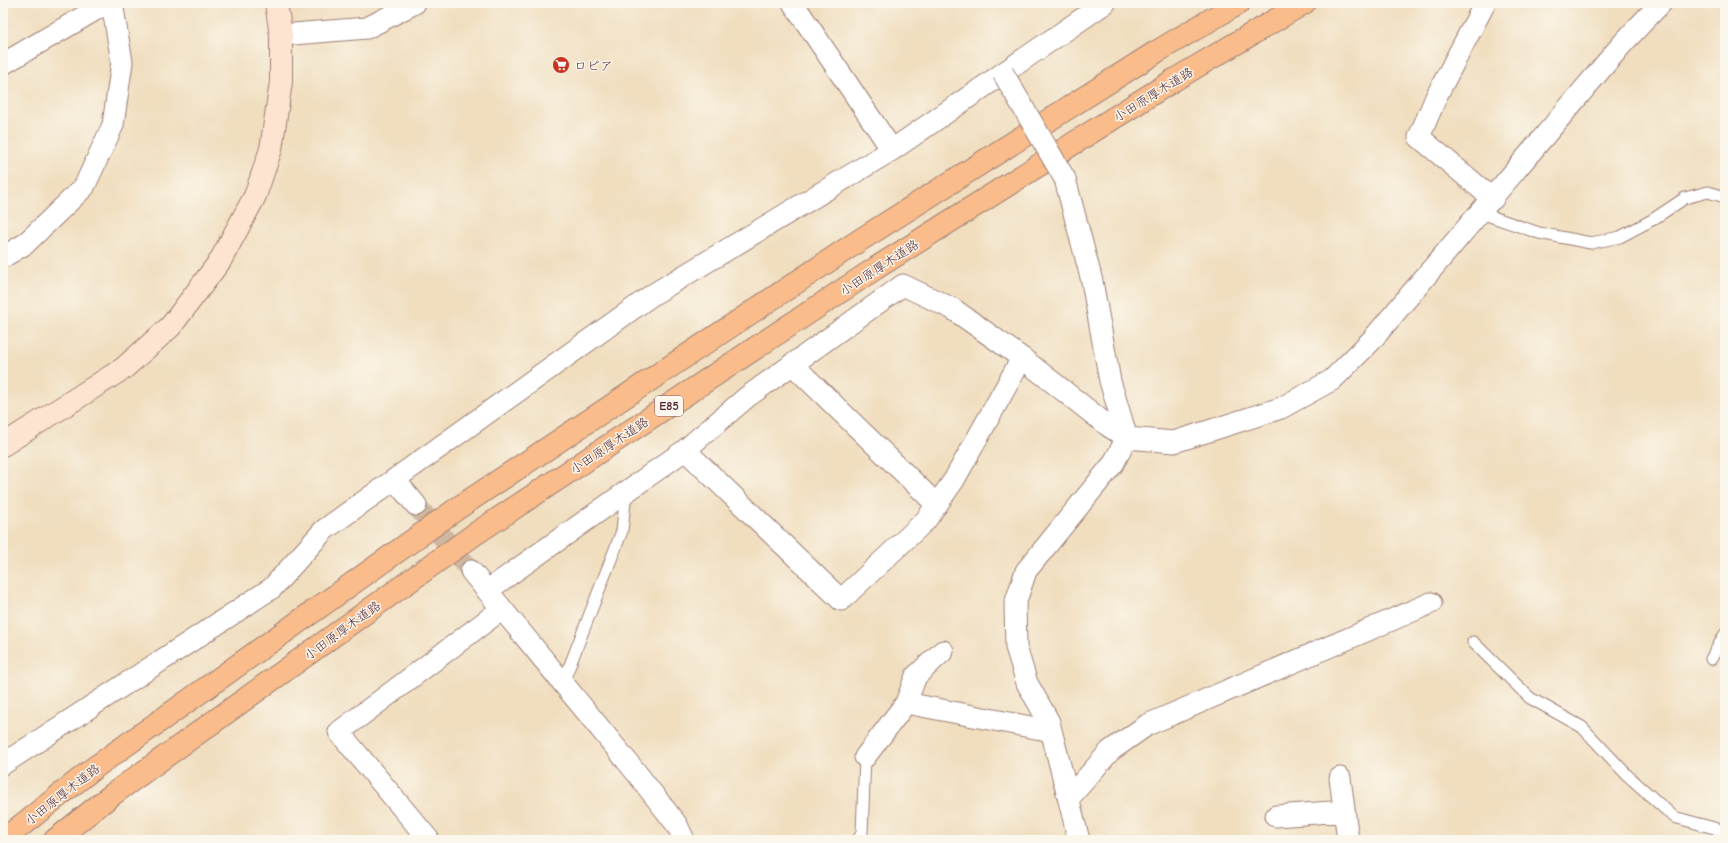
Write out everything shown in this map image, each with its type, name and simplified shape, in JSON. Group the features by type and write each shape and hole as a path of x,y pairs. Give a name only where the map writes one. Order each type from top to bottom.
{"highway":[{"name":"小田原厚木道路","path":"3,840 94,768 458,508 857,242 1156,52 1239,3"},
{"name":"小田原厚木道路","path":"55,840 114,794 489,525 876,268 1174,80 1304,3"}],"street":[{"path":"3,64 107,3"},
{"path":"3,257 25,244 84,187 113,125 122,62 112,3"},
{"path":"3,445 124,368 171,326 220,261 255,196 271,149 281,82 281,35 276,3"},
{"path":"281,35 367,28 415,3"},
{"path":"793,3 892,150"},
{"path":"1485,3 1437,95 1419,137 1487,206"},
{"path":"488,590 685,450 747,397 903,285 953,309 1022,358 1107,425 1127,438 1174,442 1281,408 1332,380 1371,341 1487,206 1624,42 1661,3"},
{"path":"3,764 272,588 324,530 652,295 892,150 1099,5"},
{"path":"1004,73 1065,179 1092,281 1110,381 1127,438 1113,464 1026,571 1015,604 1016,647 1027,683 1049,722 1052,731 1079,840"},
{"path":"685,450 841,600 926,520 954,480 1022,358"},
{"path":"792,364 937,504"},
{"path":"395,480 416,505"},
{"path":"471,571 635,771 677,825 684,840"},
{"path":"1069,798 1110,751 1147,725 1431,603"},
{"path":"429,840 338,732 502,609"},
{"path":"865,757 906,703 916,676 943,651"},
{"path":"906,703 1052,731"},
{"path":"1340,778 1348,840"},
{"path":"1276,816 1344,811"}],"lane":[{"path":"1487,206 1539,233 1591,243 1620,237 1652,220 1685,198 1708,192 1725,197"},
{"path":"563,683 622,530 626,492"},
{"path":"1711,659 1725,634"},
{"path":"1473,642 1530,698 1582,727 1626,775 1674,817 1725,831"},
{"path":"858,840 862,834 865,757"}],"tunnel":[{"path":"416,505 471,571"}],"place":[{"name":"ロピア","path":"561,65"}]}
